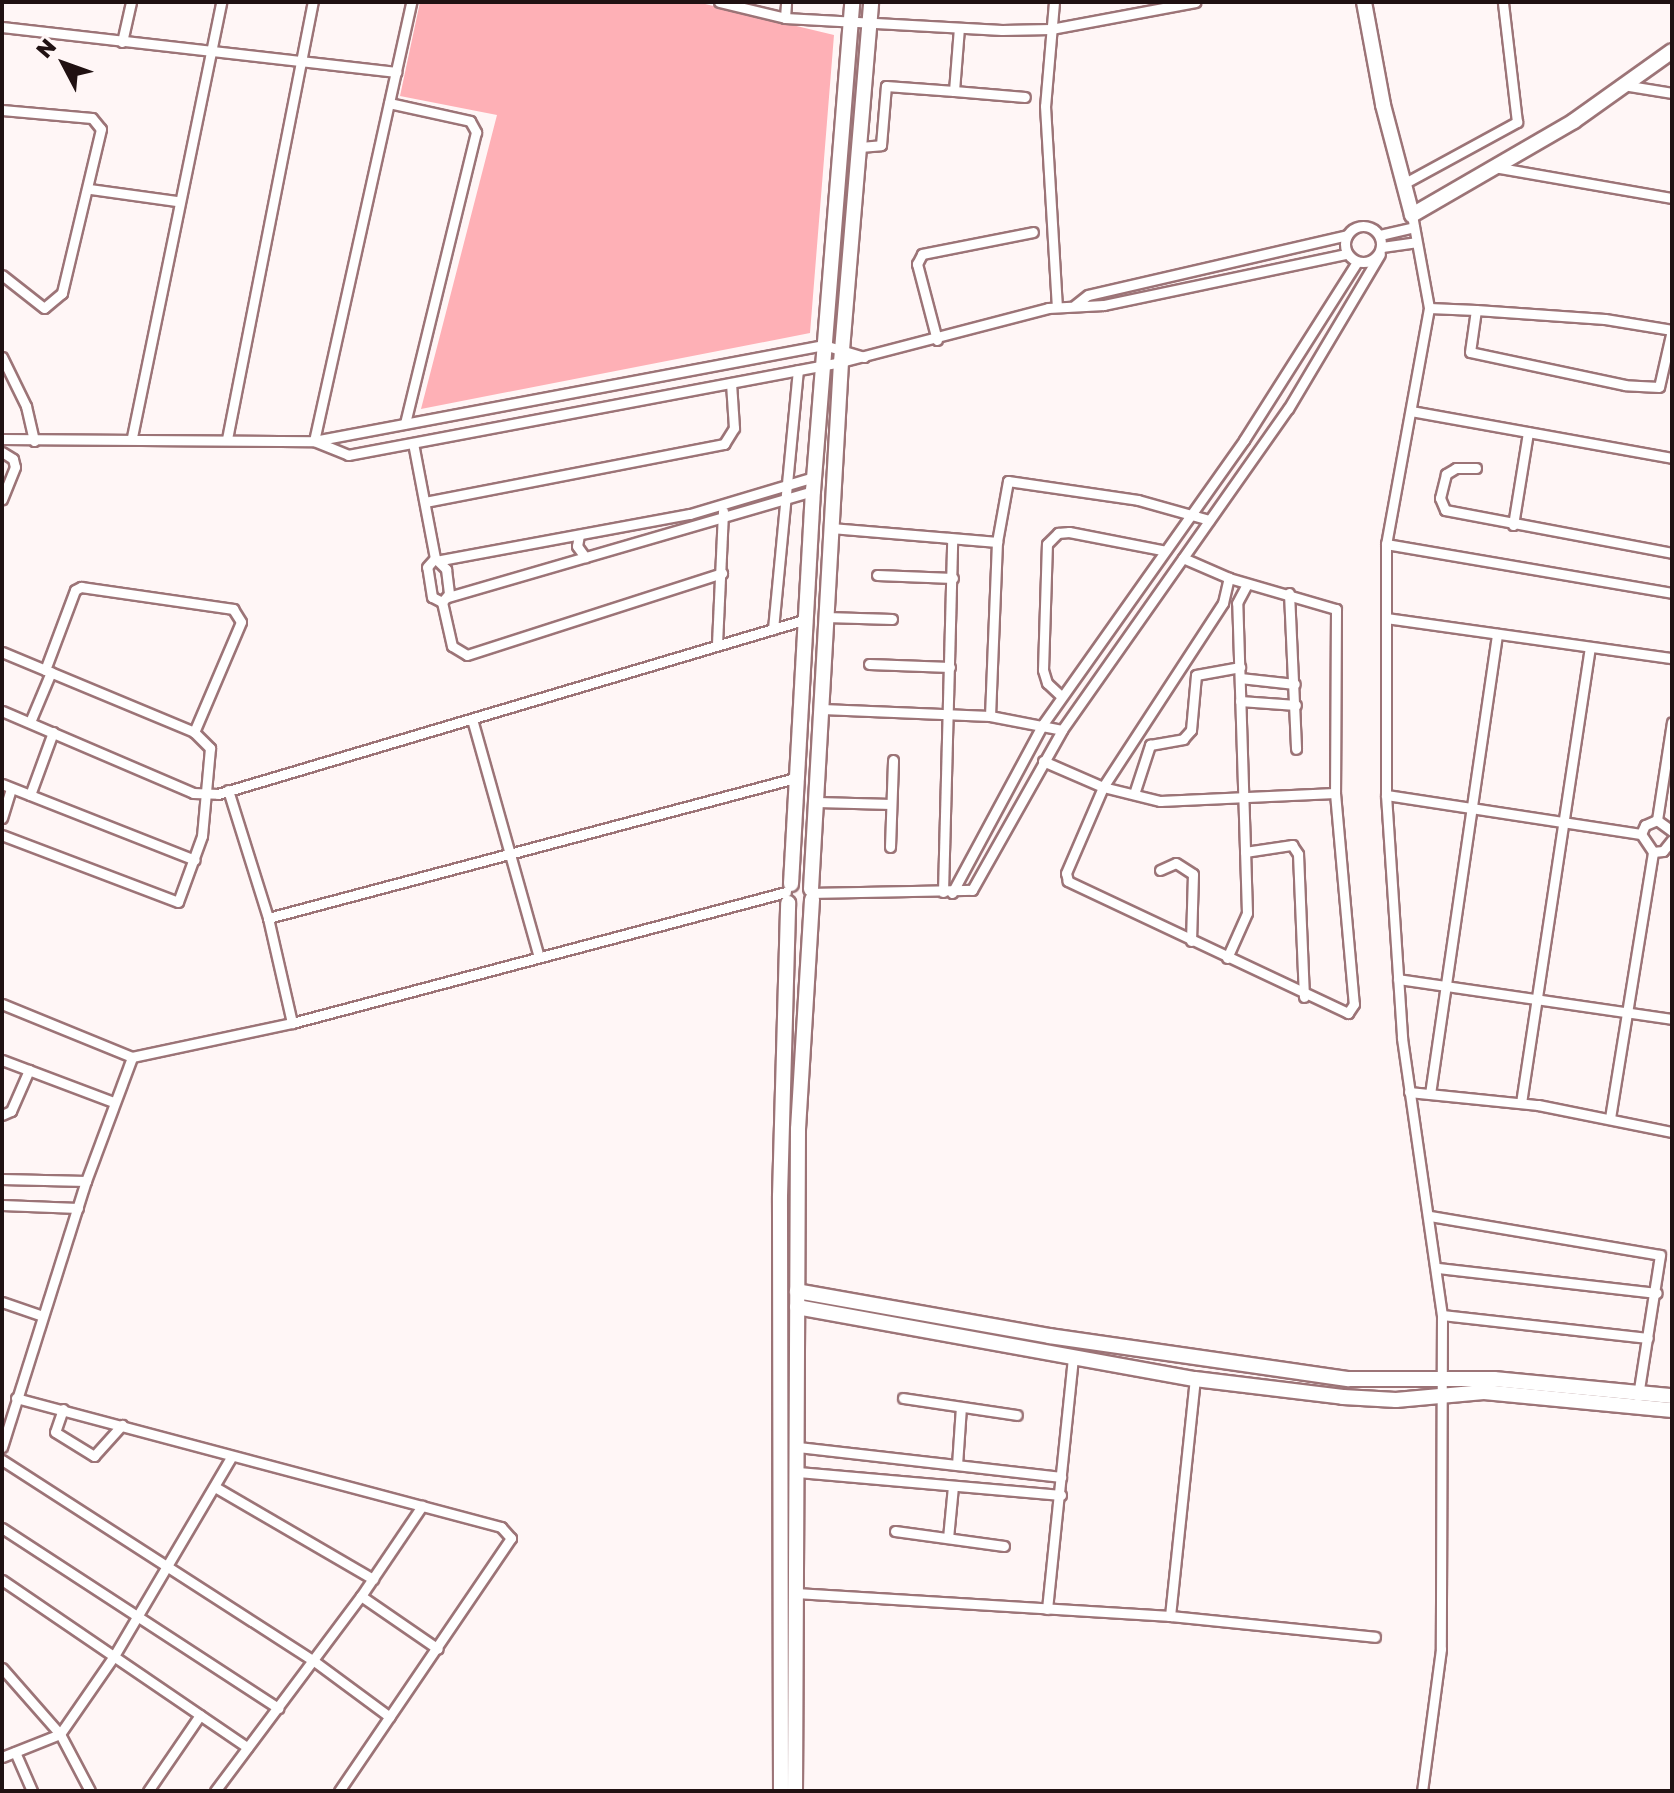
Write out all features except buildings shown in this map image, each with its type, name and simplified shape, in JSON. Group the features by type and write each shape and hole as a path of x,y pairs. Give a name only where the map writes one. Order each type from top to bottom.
{"street":[{"path":"122,42 131,2"},
{"path":"132,437 177,201 221,2"},
{"path":"227,439 313,2"},
{"path":"314,441 411,2"},
{"path":"719,2 785,18 959,28 1051,29 1195,2"},
{"path":"785,18 786,2"},
{"path":"781,1791 780,1196 788,893 799,777 813,484 852,2"},
{"path":"795,1791 798,1129 842,354 871,2"},
{"path":"1054,2 1045,106 1057,307"},
{"path":"1364,2 1383,105 1405,183 1429,308 1386,544 1386,795 1398,979 1409,1092 1438,1268 1442,1315 1441,1649 1422,1791"},
{"path":"1405,183 1517,122 1503,2"},
{"path":"2,27 396,72"},
{"path":"954,91 959,28"},
{"path":"1380,235 1413,221 1489,167 1629,86 1672,51"},
{"path":"865,84 1025,97"},
{"path":"860,147 881,145 886,86"},
{"path":"1629,86 1672,93"},
{"path":"389,103 470,121 476,132 405,423"},
{"path":"2,110 99,121 90,189 76,228 68,282 50,307 37,305 2,275"},
{"path":"1489,167 1672,198"},
{"path":"90,189 177,201"},
{"path":"1075,305 1088,295 1347,235 1363,226 1380,235"},
{"path":"937,340 917,264 922,254 1033,232"},
{"path":"1347,235 1347,254"},
{"path":"812,894 948,892 974,887 1062,730 1288,409 1381,250 1380,235"},
{"path":"1347,254 1357,262 1370,262 1381,250 1416,242"},
{"path":"2,439 34,441 132,437 314,441 824,345 842,354 864,357 1057,307 1104,305 1347,254"},
{"path":"948,892 1061,696 1162,550 1244,440 1357,262"},
{"path":"1429,308 1476,310 1605,319 1672,330 1659,387 1625,385 1470,352 1476,310"},
{"path":"314,441 348,455 798,370 822,365 842,354"},
{"path":"2,357 26,406 34,441"},
{"path":"773,629 798,370"},
{"path":"425,502 724,444 734,428 731,383"},
{"path":"1411,411 1672,458"},
{"path":"1513,525 1528,432"},
{"path":"413,443 438,559 452,646 467,655 722,573"},
{"path":"2,452 13,459 15,467 2,500"},
{"path":"1476,468 1456,468 1446,474 1441,505 1453,514 1672,553"},
{"path":"990,716 997,542 1005,487 1013,480 1190,511 1209,520"},
{"path":"813,484 785,499 445,600 432,597 427,567 438,559 722,506 785,485 813,484"},
{"path":"717,644 722,573 722,506"},
{"path":"831,528 997,542"},
{"path":"601,530 608,541 603,552"},
{"path":"1061,696 1047,683 1043,670 1041,618 1047,544 1052,536 1069,532 1162,550"},
{"path":"579,535 577,546 585,557"},
{"path":"948,892 952,539"},
{"path":"1386,544 1672,593"},
{"path":"1183,558 1229,578 1336,609 1335,793 1352,1010 1339,1013 1068,881 1066,873 1103,787 1223,603 1229,578"},
{"path":"877,575 953,578"},
{"path":"1227,958 1247,913 1237,603 1247,584"},
{"path":"30,722 75,590 81,587 233,609 241,622 194,732"},
{"path":"1289,593 1296,749"},
{"path":"826,617 892,619"},
{"path":"1386,618 1590,649 1672,658"},
{"path":"2,711 206,795 807,619"},
{"path":"1430,1094 1497,634"},
{"path":"1521,1103 1590,649"},
{"path":"2,652 194,732 210,748 195,860 183,897 171,902 2,835"},
{"path":"869,664 950,667"},
{"path":"1134,794 1150,745 1183,739 1191,730 1196,675 1240,672 1295,684"},
{"path":"1240,701 1296,705"},
{"path":"822,709 990,716 1062,730"},
{"path":"472,719 539,957"},
{"path":"1657,820 1672,722"},
{"path":"30,795 53,732"},
{"path":"890,847 893,760"},
{"path":"1043,761 1103,787 1160,801 1335,793"},
{"path":"268,918 799,777"},
{"path":"2,818 6,786 195,860"},
{"path":"228,790 268,918 292,1023"},
{"path":"1386,795 1641,834"},
{"path":"817,802 891,804"},
{"path":"1672,831 1657,820 1648,822 1641,834 1645,847 1653,852 1663,851 1672,840"},
{"path":"1245,852 1292,845 1298,854 1304,997"},
{"path":"1610,1118 1653,852"},
{"path":"1160,870 1176,863 1193,874 1191,941"},
{"path":"2,1004 132,1057 292,1023 788,893 802,882 812,894"},
{"path":"788,893 801,909 812,894"},
{"path":"1398,979 1672,1019"},
{"path":"2,1447 5,1423 16,1398 113,1102 132,1057"},
{"path":"2,1060 113,1102"},
{"path":"2,1115 11,1111 29,1070"},
{"path":"1409,1092 1521,1103 1672,1132"},
{"path":"2,1179 86,1181"},
{"path":"2,1205 78,1208"},
{"path":"1430,1216 1660,1255 1657,1293 1637,1401"},
{"path":"1438,1268 1657,1293"},
{"path":"797,1291 1167,1355 1349,1379 1637,1401 1672,1410"},
{"path":"2,1302 43,1316"},
{"path":"797,1307 1195,1379 1371,1399 1444,1387"},
{"path":"1442,1315 1648,1338"},
{"path":"1047,1609 1073,1358"},
{"path":"1170,1616 1195,1379"},
{"path":"1637,1401 1672,1396"},
{"path":"16,1398 501,1527 511,1538 339,1791"},
{"path":"903,1398 1017,1415"},
{"path":"957,1465 961,1407"},
{"path":"63,1409 55,1432 94,1456 122,1425"},
{"path":"798,1447 1061,1477"},
{"path":"2,1757 60,1734 114,1656 232,1456"},
{"path":"2,1460 314,1661 390,1717"},
{"path":"798,1472 1061,1495"},
{"path":"948,1538 953,1486"},
{"path":"215,1487 373,1579"},
{"path":"215,1791 314,1661 422,1506"},
{"path":"2,1528 278,1708"},
{"path":"895,1531 1004,1546"},
{"path":"2,1580 247,1747"},
{"path":"796,1593 1170,1616 1375,1637"},
{"path":"361,1596 438,1649"},
{"path":"2,1668 60,1734 90,1791"},
{"path":"148,1791 200,1715"},
{"path":"15,1752 32,1791"}],"shaded area":[{"path":"420,2 697,2 834,35 810,333 421,409 497,115 400,96"}]}
